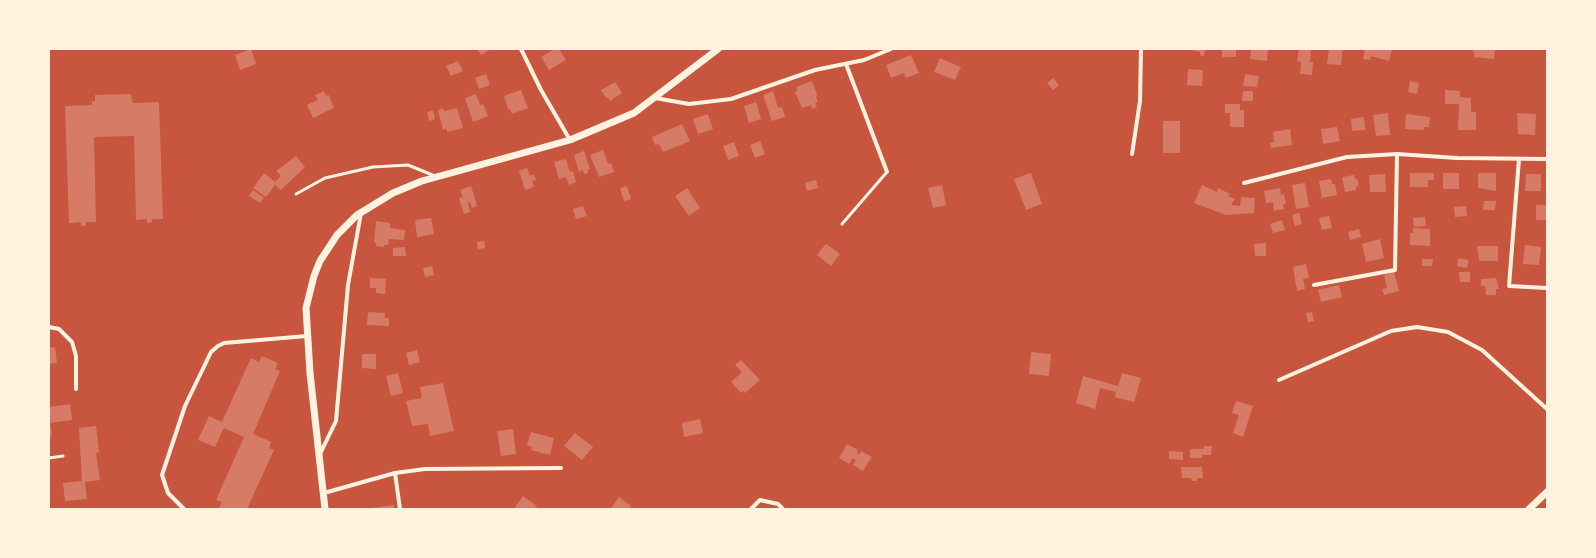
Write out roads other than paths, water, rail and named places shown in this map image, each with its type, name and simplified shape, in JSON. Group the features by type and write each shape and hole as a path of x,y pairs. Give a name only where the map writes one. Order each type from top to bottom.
{"street":[{"path":"521,49 541,90 570,140"},
{"path":"326,509 307,336 306,308 314,276 320,261 337,235 361,212 393,193 439,177 570,140 634,113 718,49"},
{"path":"655,98 689,104 731,99 815,70 864,60 891,49"},
{"path":"1132,154 1140,101 1141,49"},
{"path":"846,64 887,172"},
{"path":"1314,285 1395,270 1396,154"},
{"path":"1244,183 1347,157 1396,154 1547,159"},
{"path":"1519,159 1509,286 1547,288"},
{"path":"319,455 336,421 348,285 361,212"},
{"path":"49,327 59,329 72,342 76,356 76,389"},
{"path":"1279,380 1390,331 1417,327 1448,332 1482,350 1547,410"},
{"path":"184,509 168,493 162,475 185,406 211,352 224,343 307,336"},
{"path":"324,493 395,473 425,469 561,468"},
{"path":"395,473 400,509"},
{"path":"1529,509 1547,492"},
{"path":"750,509 760,500 778,504 783,509"}],"lane":[{"path":"296,194 325,178 374,167 408,165 439,177"},
{"path":"842,224 887,172"},
{"path":"49,458 63,456"}]}
